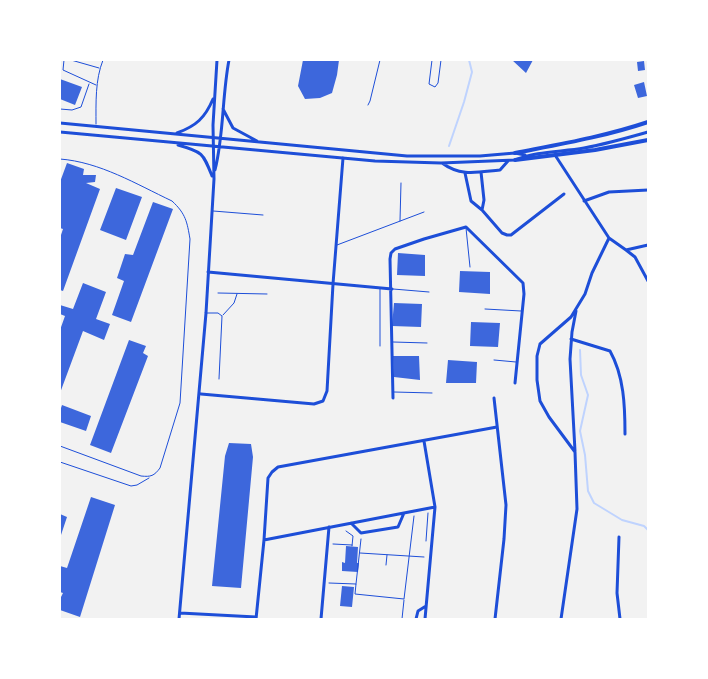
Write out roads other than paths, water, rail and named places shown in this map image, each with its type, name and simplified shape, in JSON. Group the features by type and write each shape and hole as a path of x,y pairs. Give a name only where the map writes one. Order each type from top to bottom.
{"street":[{"path":"180,619 206,313 214,179 212,146 217,60"},
{"path":"214,173 220,146 222,108 229,60"},
{"path":"175,134 198,123 208,111 214,97"},
{"path":"222,108 233,128 259,142"},
{"path":"60,123 407,156 480,156 515,153 580,142 648,122"},
{"path":"60,132 343,158 441,163 515,160 555,156 648,140"},
{"path":"515,160 527,155 582,148 648,132"},
{"path":"170,142 201,153 206,159 214,179"},
{"path":"515,153 527,155"},
{"path":"555,156 609,238 635,257 648,281"},
{"path":"200,394 314,404 323,401 327,391 343,158"},
{"path":"441,163 451,170 465,173 500,170 508,160"},
{"path":"481,172 484,200 482,210"},
{"path":"465,173 471,201 482,210 502,233 507,235 511,235 564,194"},
{"path":"584,201 609,192 648,190"},
{"path":"393,398 390,259 392,253 395,249 466,227 523,284 524,294 515,383"},
{"path":"575,452 540,401 537,364 540,344 571,317 577,308 609,238"},
{"path":"626,250 648,245"},
{"path":"208,272 392,289"},
{"path":"561,619 577,509 570,359 571,339 577,308"},
{"path":"571,339 610,351 621,380 625,412 625,434"},
{"path":"494,398 506,505 495,619"},
{"path":"180,613 256,618 268,478 278,467 497,427"},
{"path":"424,441 435,507 425,619"},
{"path":"264,540 328,527 351,525 435,507"},
{"path":"351,525 361,533 398,527 404,513"},
{"path":"321,619 328,527"},
{"path":"618,537 617,592 620,619"},
{"path":"416,619 417,613 426,605"}],"lane":[{"path":"64,60 63,70 97,86"},
{"path":"72,60 99,68"},
{"path":"96,127 97,86 99,68 103,60"},
{"path":"368,106 380,60"},
{"path":"432,60 429,84 435,87 438,83 441,60"},
{"path":"60,109 72,110 81,107 89,83"},
{"path":"60,159 88,163 172,201 186,218 190,240 180,403 160,468 156,474 137,485 131,486 60,462"},
{"path":"400,222 401,183"},
{"path":"212,211 262,215"},
{"path":"336,245 424,212"},
{"path":"466,227 470,267"},
{"path":"380,289 380,346"},
{"path":"392,289 428,292"},
{"path":"218,292 267,294"},
{"path":"219,379 222,316 234,303 237,294"},
{"path":"485,309 522,311"},
{"path":"206,313 218,313 222,316"},
{"path":"392,342 427,343"},
{"path":"494,360 517,362"},
{"path":"393,392 432,393"},
{"path":"60,446 141,476 150,477"}],"waterway":[{"path":"449,146 472,72 469,60"},
{"path":"580,350 581,375 588,395 580,431 585,455 588,491 594,503 622,520 644,526 648,530"}]}
